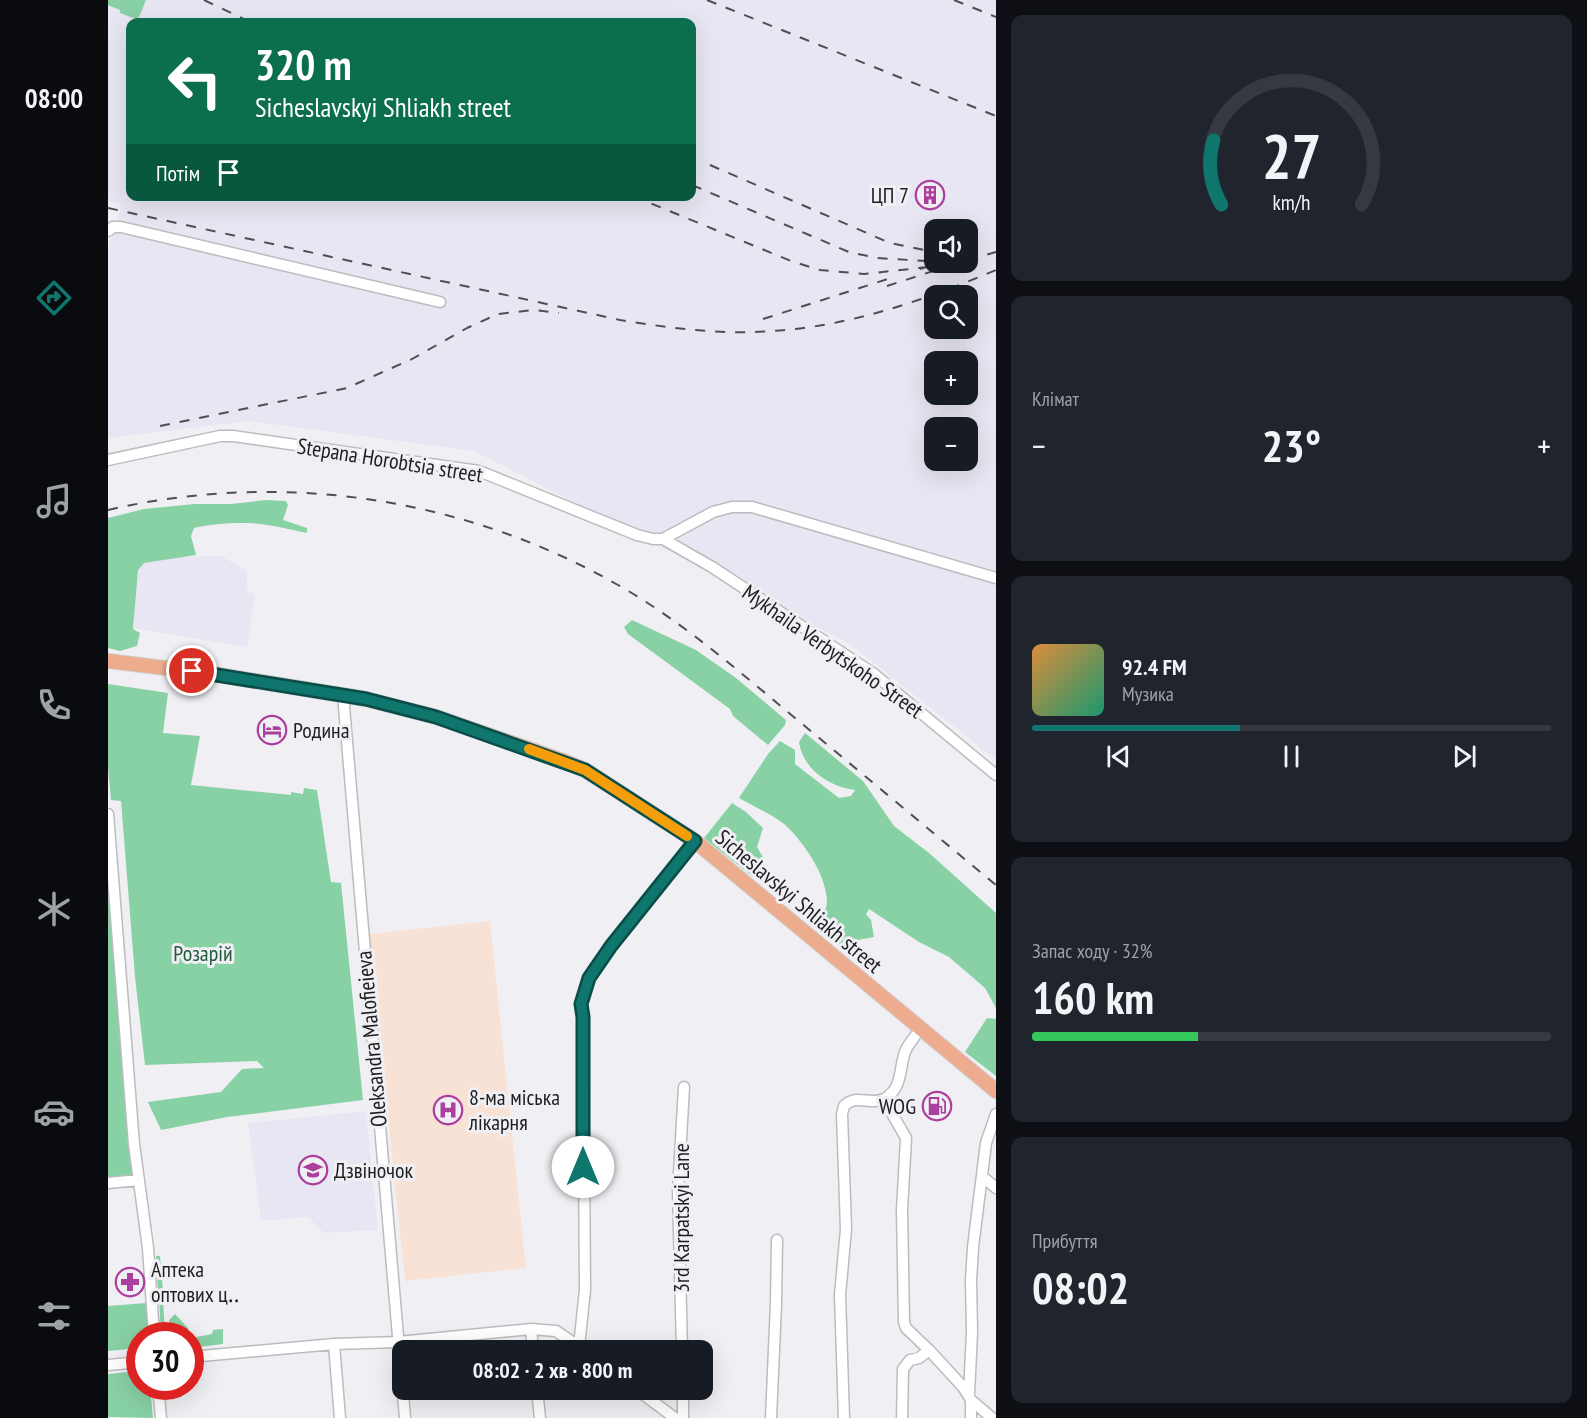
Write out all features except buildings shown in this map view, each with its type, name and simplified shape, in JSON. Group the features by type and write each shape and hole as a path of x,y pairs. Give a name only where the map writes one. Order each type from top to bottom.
{"main road":[{"name":"Sicheslavskyi Shliakh street","path":"108,661 213,674 366,699 436,717 561,760 606,782 695,841 996,1091"}],"street":[{"path":"108,231 113,227 121,227 440,302"},
{"name":"Stepana Horobtsia street","path":"108,460 233,435 445,465 479,471 637,535 663,539"},
{"path":"663,539 713,512 732,507 752,507 996,578"},
{"name":"Mykhaila Verbytskoho Street","path":"663,539 712,567 874,674 996,775"},
{"name":"Oleksandra Malofieieva","path":"343,695 398,1340"},
{"path":"108,814 134,1144 148,1248 153,1322"},
{"path":"582,1340 585,1290 583,1017 581,1004 589,978 695,841"},
{"path":"844,1418 840,1295 846,1229 842,1114 844,1106 855,1099 881,1100 890,1094 899,1080 904,1053 915,1036"},
{"name":"3rd Karpatskyi Lane","path":"682,1340 678,1191 684,1087"},
{"path":"890,1094 890,1110 906,1138 902,1210 904,1322 906,1328 992,1418"},
{"path":"971,1418 971,1281 986,1143 996,1114"},
{"path":"982,1177 996,1188"},
{"path":"108,1183 139,1180"},
{"path":"771,1418 777,1240"},
{"path":"418,1340 531,1329 556,1331 570,1340"},
{"path":"531,1329 532,1340"},
{"path":"204,1356 334,1344 392,1342"},
{"path":"334,1344 340,1418"},
{"path":"902,1418 903,1369 910,1360 919,1358 928,1350"},
{"path":"108,1365 126,1363"},
{"path":"159,1400 161,1418"},
{"name":"Oleksandra Malofieieva","path":"403,1400 405,1418"},
{"path":"538,1400 540,1418"},
{"path":"650,1400 675,1418"},
{"path":"683,1400 683,1418"},
{"path":"663,1410 683,1405"}],"shaded area":[{"path":"108,0 996,0 996,760 850,644 474,451 248,421 108,438 108,250 121,204 108,201"},
{"path":"221,556 247,571 247,590 255,595 247,647 134,628 136,558"},
{"name":"8-ма міська лікарня","path":"490,921 526,1268 405,1281 369,934"},
{"name":"Дзвіночок","path":"366,1111 378,1230 324,1233 308,1217 261,1221 248,1123"}],"green space":[{"path":"108,0 146,0 138,18 120,13 120,10 108,5"},
{"path":"266,500 286,501 288,505 283,520 307,528 307,533 245,523 194,528 191,536 196,555 144,563 138,570 133,629 140,633 137,646 120,651 108,648 108,518 144,509"},
{"path":"632,620 696,650 736,678 786,720 785,725 768,745 733,716 730,709 628,634 624,627"},
{"name":"Розарій","path":"108,684 168,693 163,733 200,736 191,785 291,795 291,792 303,794 304,788 317,790 331,882 341,883 363,1100 227,1117 161,1130 148,1102 221,1092 242,1069 264,1068 257,1061 145,1065 135,977 121,801 111,800 108,767"},
{"path":"805,733 863,781 894,826 929,853 996,913 996,1008 985,988 949,957 919,942 869,909 866,914 871,920 874,937 853,941 843,948 816,926 825,911 827,901 823,880 812,859 799,839 784,824 739,798 768,754 780,741 795,750 795,764 839,798 851,796 855,790 827,781 806,760 799,742"},
{"path":"732,803 763,828 757,847 764,859 753,877 704,838"},
{"path":"108,894 133,1177 108,1178"},
{"path":"987,1018 996,1019 996,1076 965,1052"},
{"path":"156,1256 160,1256 163,1291 158,1292"},
{"path":"159,1297 163,1297 164,1322 160,1322"},
{"path":"146,1303 148,1322 126,1322 126,1349 108,1351 108,1306"},
{"path":"175,1314 182,1322 169,1322"},
{"path":"223,1329 223,1344 204,1346 204,1336 212,1334 213,1330"},
{"path":"126,1372 126,1400 151,1400 153,1418 108,1417 108,1374"}],"railway":[{"path":"204,0 242,18"},
{"path":"707,0 996,116"},
{"path":"954,0 996,17"},
{"path":"710,165 890,243 924,250"},
{"path":"696,187 849,252 877,258 924,261"},
{"path":"645,201 791,261 820,270 864,274 924,267"},
{"path":"108,208 620,320 714,331 752,332 800,328 857,318 942,292 996,270"},
{"path":"978,257 996,252"},
{"path":"920,269 924,268"},
{"path":"887,286 927,273"},
{"path":"763,319 894,277"},
{"path":"160,426 347,388 412,359 467,328 498,314 534,310 559,313"},
{"path":"108,510 173,498 239,492 305,493 370,500 435,512 498,531 559,555 618,585 685,629 996,885"}],"slow traffic":[{"path":"529,749 585,770 687,836"}],"place":[{"name":"ЦП 7","path":"930,195"},
{"name":"Родина","path":"272,730"},
{"name":"WOG","path":"937,1106"},
{"name":"8-ма міська лікарня","path":"448,1110"},
{"name":"Дзвіночок","path":"313,1170"},
{"name":"Аптека оптових ц‥","path":"130,1282"}],"route":[{"path":"192,671 366,699 436,717 585,770 695,841 611,946 589,978 581,1004 583,1017 583,1167"}]}
